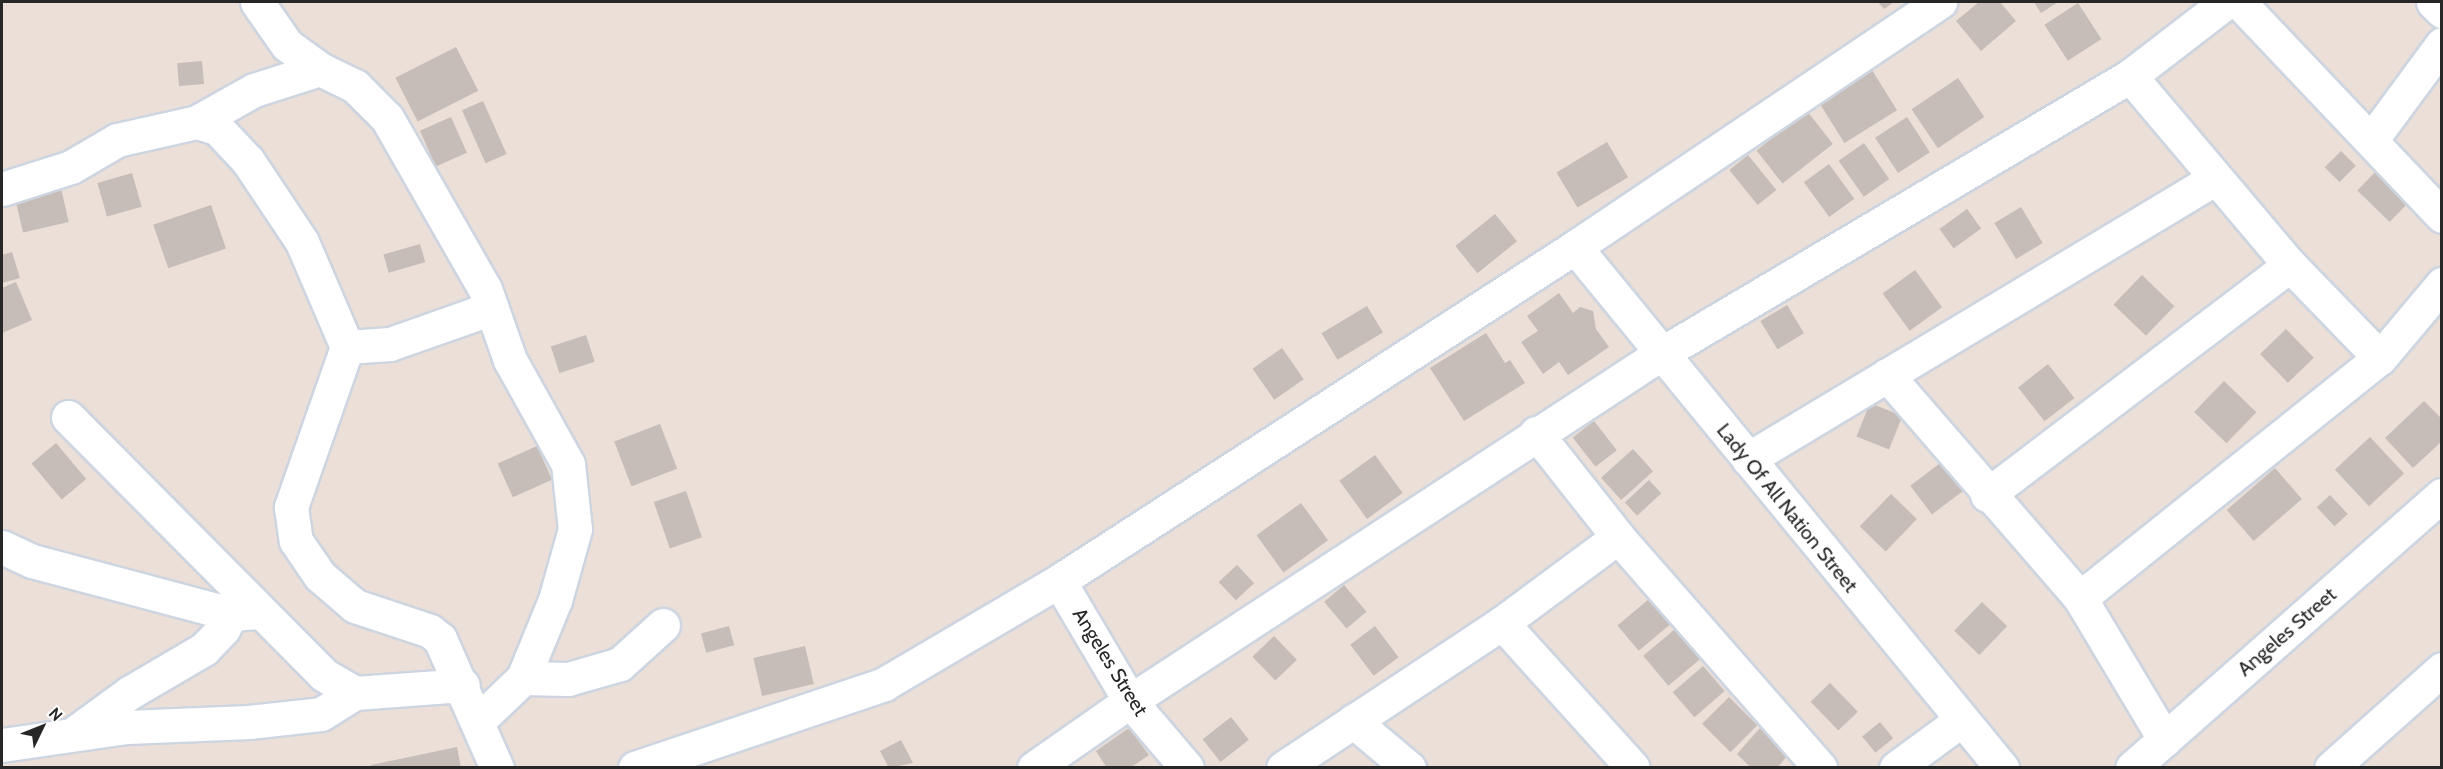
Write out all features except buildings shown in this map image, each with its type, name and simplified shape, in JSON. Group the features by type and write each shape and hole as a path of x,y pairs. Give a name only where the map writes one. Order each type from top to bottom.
{"street":[{"path":"256,2 287,45 320,69 355,86 387,118 485,289 510,360 568,464 575,529 555,600 523,678 478,721"},
{"path":"635,768 884,684 1059,581 1575,247 1940,2"},
{"path":"1034,768 1130,700 1536,433 1659,355 2130,76 2226,2"},
{"path":"2239,2 2372,139 2442,216"},
{"path":"2433,2 2442,11"},
{"path":"2372,139 2442,44"},
{"path":"2,189 71,166 117,140 197,122 254,90 320,69"},
{"path":"2130,76 2214,179 2290,265 2380,358"},
{"path":"197,122 217,128 248,161 302,242 347,347 295,491 291,507 296,541 320,576 355,606 430,630 440,639 463,685 497,768"},
{"path":"1748,459 2214,179"},
{"name":"Lady Of All Nation Street","path":"1575,247 1659,355 1748,459 1960,721 2002,768"},
{"path":"1987,495 2290,265"},
{"path":"2080,598 2380,358 2442,284"},
{"path":"347,347 390,344 492,308"},
{"path":"1887,375 1987,495 2080,598 2165,740"},
{"path":"68,417 245,613 324,675 355,693"},
{"path":"1536,433 1618,537 1820,768"},
{"name":"Angeles Street","path":"2132,768 2442,495"},
{"path":"1283,768 1502,622 1618,537"},
{"path":"2,547 32,561 245,613"},
{"name":"Angeles Street","path":"1059,581 1130,700 1186,768"},
{"path":"73,734 129,693 204,649 223,629 245,613"},
{"path":"1502,622 1633,768"},
{"path":"523,678 568,679 620,664 663,625"},
{"path":"2331,768 2442,669"},
{"path":"2,745 73,734 321,714 355,693 463,685"},
{"path":"1353,721 1408,768"},
{"path":"1896,768 1960,721"}]}
